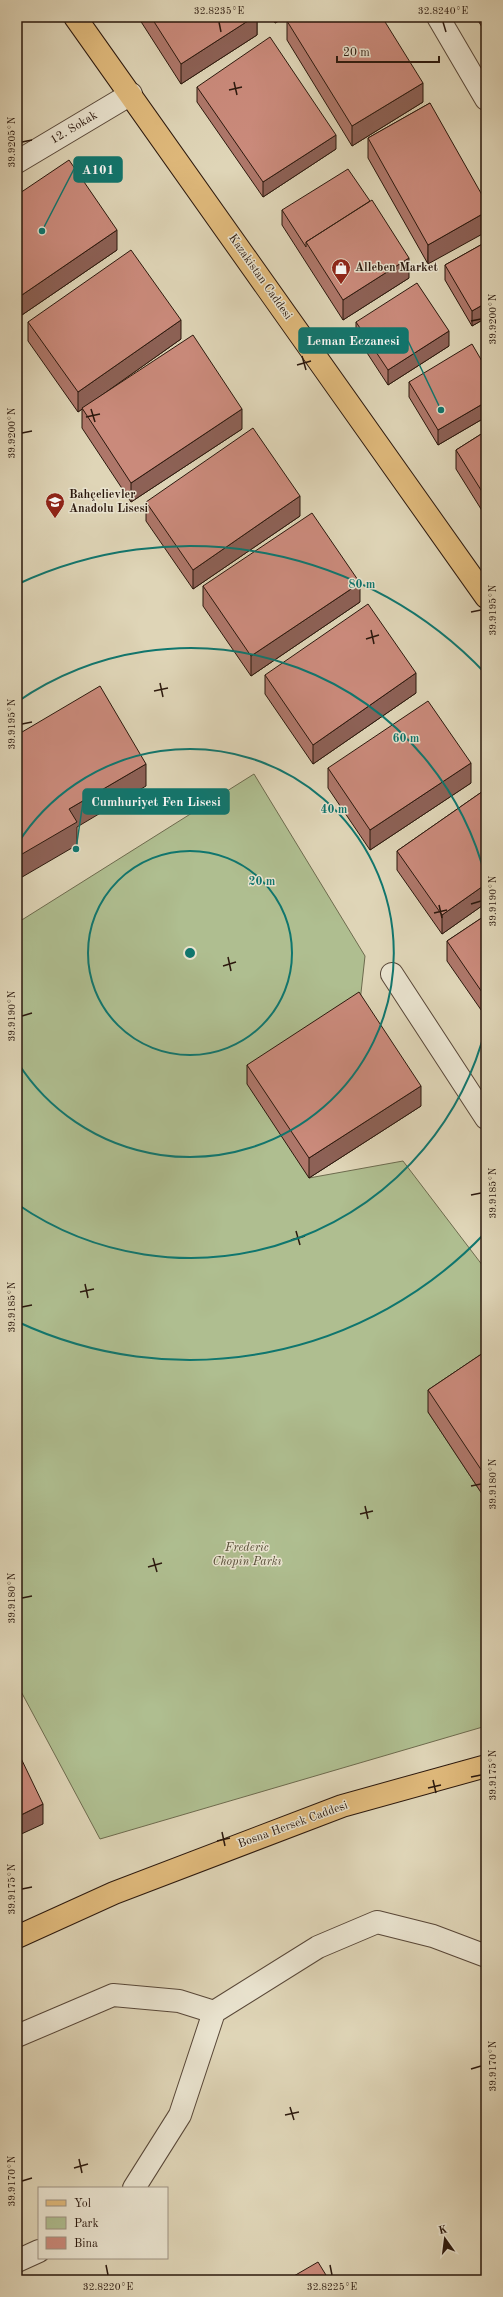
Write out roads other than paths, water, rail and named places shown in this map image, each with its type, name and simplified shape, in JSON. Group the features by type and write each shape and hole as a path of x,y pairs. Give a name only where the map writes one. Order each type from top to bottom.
{"main road":[{"name":"Kazakistan Caddesi","path":"75,17 486,597"},
{"name":"Bosna Hersek Caddesi","path":"17,1937 114,1893 342,1806 486,1766"}],"street":[{"path":"438,17 486,99"},
{"name":"12. Sokak","path":"17,162 131,94"},
{"path":"392,974 486,1118"},
{"path":"135,2187 180,2115 214,2012 318,1947 376,1922 432,1936 486,1956"},
{"path":"17,2036 113,1995 179,2001 214,2012"},
{"path":"17,2261 38,2250"}],"place":[{"name":"A101","path":"42,231"},
{"name":"Alleben Market","path":"341,285"},
{"name":"Leman Eczanesi","path":"441,410"},
{"name":"Bahçelievler Anadolu Lisesi","path":"55,519"},
{"name":"Cumhuriyet Fen Lisesi","path":"76,849"}],"park label":[{"name":"Frederic Chopin Parkı","path":"247,1555"}]}
